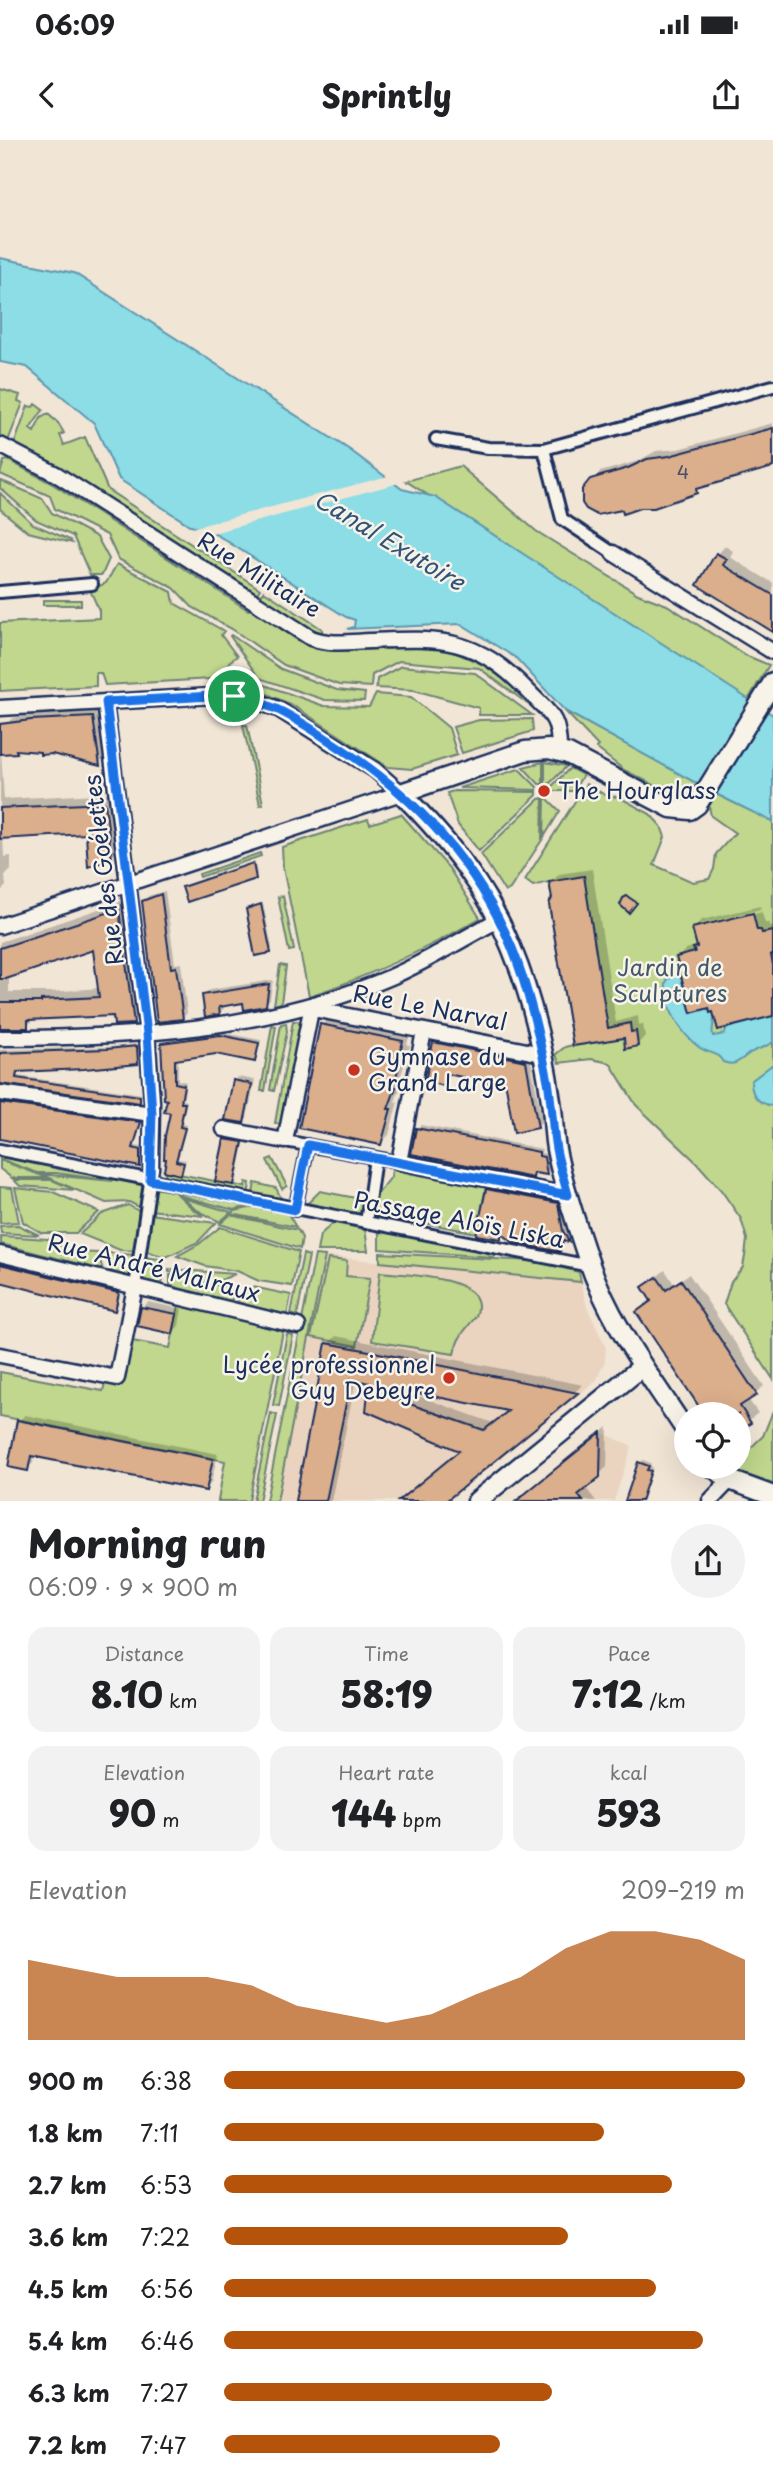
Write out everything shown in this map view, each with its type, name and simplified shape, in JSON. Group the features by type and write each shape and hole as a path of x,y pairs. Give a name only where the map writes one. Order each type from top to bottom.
{"street":[{"path":"436,439 488,448 544,449 773,386"},
{"name":"Rue Militaire","path":"0,445 56,474 311,638 335,643 437,639 468,648 493,660 514,676 556,720 559,750"},
{"path":"544,449 562,519 773,652"},
{"path":"0,592 92,584"},
{"path":"0,926 540,748 559,750 671,808 690,810 699,802 773,682"},
{"path":"0,708 222,696 263,702 375,770 427,819 464,864 498,920 522,977 551,1099 556,1152 590,1266 613,1319 674,1413"},
{"name":"Rue des Goélettes","path":"106,702 147,1033 152,1114 150,1175"},
{"path":"0,1038 147,1033 254,1020 312,1007 406,971 498,920"},
{"path":"285,1141 312,1007"},
{"name":"Rue Le Narval","path":"312,1007 542,1054"},
{"path":"399,1162 424,1031"},
{"path":"0,1093 152,1114"},
{"path":"224,1129 568,1195"},
{"path":"0,1150 150,1175 295,1210 308,1145"},
{"path":"366,1223 375,1158"},
{"path":"0,1355 117,1378 135,1287 150,1175"},
{"name":"Passage Aloïs Liska","path":"295,1210 590,1266"},
{"name":"Rue André Malraux","path":"0,1254 298,1326"},
{"path":"477,1501 643,1366"},
{"path":"710,1501 730,1480 773,1496"}],"shaded area":[{"name":"Lycée professionnel Guy Debeyre","path":"325,1256 581,1282 587,1307 606,1348 605,1361 596,1381 446,1501 277,1501"},
{"path":"601,1432 632,1446 614,1501 516,1501"}],"green space":[{"path":"0,389 20,395 18,401 23,403 8,441 0,438"},
{"path":"35,404 43,410 30,429 34,432 41,418 48,414 64,433 60,435 64,445 85,437 108,490 260,589 256,595 68,474 14,445 28,406 33,407"},
{"path":"8,460 51,483 248,610 253,609 299,641 317,649 337,651 440,648 484,665 504,679 536,710 479,668 399,661 372,675 371,687 339,685 284,665 232,629 192,607 174,588 118,559 107,535 55,509 50,496 0,474 4,461"},
{"path":"460,466 536,531 638,594 667,605 745,655 769,665 748,700 406,481"},
{"path":"0,480 43,499 52,513 97,537 109,559 102,575 90,575 73,536 36,520 0,488"},
{"path":"0,493 33,524 72,543 28,532 0,509"},
{"path":"117,564 172,592 174,603 224,631 221,635 237,656 229,662 229,678 105,685 101,673 96,673 96,686 0,691 0,623 99,618 99,610 90,590 106,583"},
{"path":"264,591 322,629 322,633 302,624 260,597"},
{"path":"43,600 81,600 81,605 43,605"},
{"path":"231,635 281,669 337,690 365,693 364,701 325,700 259,678"},
{"path":"401,666 475,673 532,715 479,715 479,708 414,690 376,688 377,679"},
{"path":"262,684 324,706 369,707 376,694 411,697 449,728 457,755 412,769 388,767 292,705 260,691"},
{"path":"565,711 697,783 690,795 680,798 624,770 596,748 598,746"},
{"path":"532,719 533,731 462,753 453,727 479,720"},
{"path":"243,725 247,725 263,804 260,805"},
{"path":"543,762 543,784 539,784 523,767"},
{"path":"545,762 567,766 548,785 545,784"},
{"path":"570,768 583,775 573,791 551,791 551,787"},
{"path":"519,769 537,790 459,788"},
{"name":"Jardin de Sculptures","path":"586,784 607,796 619,797 650,814 661,826 665,837 654,865 693,882 709,879 714,869 716,854 735,833 711,816 709,806 716,794 773,822 773,1379 724,1304 731,1282 743,1267 747,1239 741,1219 721,1190 697,1163 636,1105 610,1063 591,1059 559,1063 556,1054 573,1045 549,904 552,897 549,882 533,886 525,880"},
{"path":"537,792 537,795 479,851 458,825 447,793"},
{"path":"543,798 542,840 510,889 505,892 481,854"},
{"path":"545,798 560,811 544,837"},
{"path":"401,814 449,868 480,918 397,961 309,996 283,868 282,847 368,819 370,824"},
{"path":"260,853 261,856 200,877 199,874"},
{"path":"283,896 294,950 289,951 278,897"},
{"path":"280,965 286,966 281,1003 274,1005"},
{"path":"293,1021 303,1022 283,1125 275,1123"},
{"path":"286,1023 287,1032 274,1091 270,1090 281,1024"},
{"path":"272,1025 276,1026 265,1091 261,1091"},
{"path":"0,1156 146,1186 143,1209 129,1202 106,1203 40,1174 113,1181 37,1173 0,1159"},
{"path":"272,1158 287,1186 282,1189 267,1160"},
{"path":"0,1160 48,1178 12,1178 0,1169"},
{"path":"392,1170 486,1187 477,1233 398,1218 396,1226 369,1219 372,1201 391,1177"},
{"path":"164,1171 245,1187 246,1182 250,1183 248,1197 169,1181"},
{"path":"14,1180 52,1180 75,1190 20,1186"},
{"path":"255,1183 276,1188 283,1202 252,1198"},
{"path":"0,1187 12,1188 19,1222 0,1223"},
{"path":"15,1188 53,1192 99,1212 76,1233 42,1233 23,1222"},
{"path":"153,1188 174,1191 204,1216 150,1210"},
{"path":"320,1191 366,1200 363,1219 305,1206"},
{"path":"177,1192 250,1206 234,1210 182,1196"},
{"path":"183,1198 231,1212 220,1222 195,1209"},
{"path":"128,1205 142,1213 137,1251 120,1250 80,1234 102,1214"},
{"path":"254,1207 288,1214 296,1227 232,1214"},
{"path":"150,1214 216,1223 198,1242 166,1257 145,1251"},
{"path":"230,1215 298,1230 302,1238 300,1249 220,1224"},
{"path":"334,1222 365,1228 368,1251 317,1251 320,1235"},
{"path":"18,1225 39,1235 1,1233 0,1226"},
{"path":"220,1227 299,1252 292,1286 259,1281 237,1271 205,1266 177,1256 199,1244"},
{"path":"379,1231 496,1254 493,1257 379,1249"},
{"path":"1,1236 48,1239 75,1252 98,1253 103,1270 1,1244"},
{"path":"106,1253 137,1255 133,1277 110,1271"},
{"path":"380,1253 534,1261 579,1272 581,1282 380,1262"},
{"path":"303,1254 309,1256 297,1316 291,1314"},
{"path":"315,1255 325,1256 277,1501 266,1501"},
{"path":"144,1257 159,1259 164,1273 162,1284 140,1279"},
{"path":"328,1259 347,1261 346,1276 370,1278 357,1346 311,1337"},
{"path":"169,1269 235,1274 219,1281 169,1272"},
{"path":"380,1272 425,1276 459,1285 471,1292 478,1302 476,1316 461,1335 454,1354 372,1341"},
{"path":"170,1275 184,1276 236,1290 231,1301 170,1286"},
{"path":"253,1287 291,1295 287,1315 236,1302"},
{"path":"179,1305 283,1331 249,1501 218,1501 225,1461 0,1416 0,1372 103,1391 105,1383 119,1385 123,1369 127,1369 132,1341 170,1348"},
{"path":"287,1334 293,1335 279,1406 273,1405"},
{"path":"773,1411 773,1484 751,1476 751,1448 763,1436"},
{"path":"271,1413 277,1415 259,1501 253,1501"}],"water":[{"name":"Canal Exutoire","path":"0,258 74,273 350,450 402,489 435,497 773,715 773,822 716,794 565,711 516,658 461,624 347,629 354,627 355,620 346,617 217,535 191,526 119,479 94,423 27,367 0,362"},
{"path":"680,973 691,1013 709,1008 710,1012 713,1012 713,1036 724,1034 727,1028 773,1016 773,1042 731,1064 700,1048 680,1027 670,1008 667,980"},
{"path":"773,1064 773,1106 757,1098 752,1091 751,1081"}],"pier":[{"path":"388,476 399,483 206,535 188,529"},
{"path":"748,700 768,712 716,794 697,783"}],"building":[{"path":"773,428 773,467 696,489 697,493 654,508 640,508 623,514 622,510 597,515 586,509 582,503 582,489 590,479 628,468 647,459 669,456"},
{"path":"716,553 727,559 723,565 773,595 773,632 697,585"},
{"path":"93,717 100,766 52,754 40,755 40,752 16,750 17,753 0,754 0,724"},
{"path":"105,803 112,859 88,867 86,834 0,839 0,808"},
{"path":"253,863 256,879 187,902 182,887"},
{"path":"584,876 608,1028 630,1023 631,1032 636,1031 638,1046 625,1049 624,1038 573,1046 549,904 552,898 549,882"},
{"path":"161,894 171,968 176,967 183,1019 157,1022 142,901"},
{"path":"627,896 637,903 629,913 620,905"},
{"path":"261,904 271,953 255,956 246,909"},
{"path":"119,909 134,1024 114,1025 113,1016 28,1020 28,1028 0,1028 0,1002 99,997 93,950 0,979 0,948"},
{"path":"753,913 757,930 762,933 773,931 773,1016 718,1030 713,1012 710,1013 709,1008 691,1013 676,957 695,952 693,948 697,947 692,928"},
{"path":"269,984 266,1006 244,1010 243,1003 219,1007 220,1014 205,1017 202,995"},
{"name":"Gymnase du Grand Large","path":"320,1024 403,1041 400,1053 403,1053 393,1087 396,1087 388,1109 391,1109 381,1145 299,1128"},
{"path":"220,1035 259,1043 255,1062 216,1054 175,1060 175,1083 184,1085 181,1103 185,1103 180,1127 185,1128 176,1161 184,1163 181,1175 164,1171 165,1136 170,1113 164,1112 167,1100 164,1099 161,1043"},
{"path":"433,1042 526,1061 538,1128 514,1133 506,1086 447,1074 445,1086 425,1082"},
{"path":"137,1046 138,1064 17,1072 16,1078 140,1096 140,1103 0,1084 0,1053"},
{"path":"233,1080 252,1084 244,1123 225,1120"},
{"path":"0,1103 141,1122 133,1148 140,1150 140,1167 0,1139"},
{"path":"416,1128 539,1152 539,1156 544,1157 547,1175 534,1173 533,1178 411,1154"},
{"path":"224,1139 243,1142 234,1185 215,1182"},
{"path":"486,1189 558,1203 563,1231 569,1242 563,1241 560,1251 556,1251 514,1243 501,1233 501,1239 476,1235"},
{"path":"0,1264 119,1293 115,1311 0,1282"},
{"path":"657,1277 666,1290 681,1280 757,1395 746,1402 696,1402 636,1312 651,1301 642,1287"},
{"path":"141,1307 177,1314 173,1334 137,1326"},
{"path":"326,1343 578,1393 446,1501 398,1501 459,1451 366,1411 369,1383 351,1379 326,1501 295,1501","holes":["392,1388 508,1411 484,1430 390,1397"]},
{"path":"17,1420 213,1459 206,1491 31,1456 28,1471 8,1467"},
{"path":"601,1432 600,1477 578,1495 583,1501 516,1501"},
{"path":"638,1462 649,1466 647,1470 651,1471 641,1501 625,1501"}],"place":[{"name":"The Hourglass","path":"544,791"},
{"name":"Gymnase du Grand Large","path":"354,1070"},
{"name":"Lycée professionnel Guy Debeyre","path":"449,1378"}],"route":[{"path":"234,696 263,702 278,709 375,770 427,819 471,873 508,940 526,988 548,1081 556,1152 568,1195 308,1145 295,1210 150,1180 152,1114 147,1033 106,702 234,696"}]}
